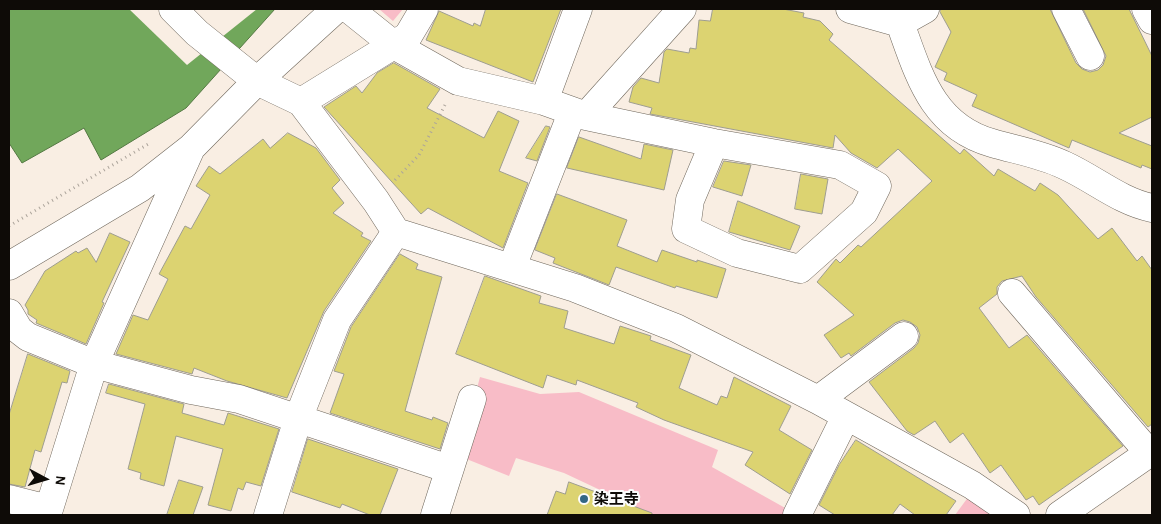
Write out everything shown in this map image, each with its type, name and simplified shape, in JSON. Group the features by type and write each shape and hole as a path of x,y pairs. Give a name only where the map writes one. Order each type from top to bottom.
{"street":[{"path":"173,9 197,33 257,81 301,102 376,201 396,232 575,288 676,328 818,400 972,485 1016,515"},
{"path":"9,266 140,188 191,148 257,81 336,9"},
{"path":"349,9 394,44 458,81 544,101 579,114 714,143 840,165 877,186 864,212 800,269 737,253 686,229 690,200 714,143"},
{"path":"301,102 408,36 424,9"},
{"path":"544,101 578,9"},
{"path":"512,267 579,114 682,9"},
{"path":"850,9 900,23 925,9"},
{"path":"1066,9 1090,56"},
{"path":"1146,9 1152,20"},
{"path":"900,23 928,96 943,116 990,143 1022,150 1063,164 1133,204 1152,208"},
{"path":"32,508 191,148"},
{"path":"268,515 298,419 337,320 396,232"},
{"path":"1012,293 1151,452 1060,515"},
{"path":"12,326 32,340 94,364 191,390 239,399 449,469"},
{"path":"818,400 904,336"},
{"path":"435,515 472,399"},
{"path":"797,515 846,416"}],"path":[{"path":"376,201 418,155 458,81"},
{"path":"9,226 153,141"}],"shaded area":[{"path":"9,9 275,9 186,108 101,160 84,128 22,163 9,143"},
{"path":"379,9 403,9 393,21"},
{"path":"480,377 540,394 579,392 718,450 712,467 787,509 785,515 626,515 630,504 564,473 516,458 509,476 459,456"},
{"path":"969,496 996,515 955,515"}],"pier":[{"path":"129,9 257,9 187,65"}],"building":[{"path":"486,9 561,9 533,82 426,40 439,11 473,26 474,23 480,26"},
{"path":"713,9 783,9 804,13 803,17 820,21 833,34 829,40 960,154 964,149 994,176 998,169 1035,191 1040,183 1058,195 1098,239 1112,228 1137,261 1142,256 1152,270 1152,424 1148,427 1036,297 1022,276 1002,281 997,287 997,294 979,308 1009,348 1027,335 1123,446 1039,505 1033,496 1026,500 1001,465 990,473 963,433 950,443 935,421 914,435 907,431 869,382 914,348 918,343 920,335 917,327 903,320 895,323 851,356 849,353 841,358 824,335 854,315 817,282 836,259 840,263 858,245 861,247 932,181 898,149 877,168 851,153 835,135 833,148 650,114 652,108 629,102 633,87 641,78 659,83 664,52 667,49 689,53 690,48 696,49 699,20 710,21"},
{"path":"941,9 1050,9 1076,63 1082,69 1090,72 1098,70 1103,65 1106,56 1083,9 1129,9 1152,56 1152,117 1119,133 1152,146 1152,169 1142,165 1141,168 1072,140 1069,148 972,106 977,95 944,80 947,73 935,67 951,32 940,12"},
{"path":"394,63 440,89 427,108 484,138 498,111 519,121 499,171 528,183 503,248 428,208 421,214 324,107 356,86 362,93 377,73"},
{"path":"546,126 550,127 537,161 526,158"},
{"path":"288,133 316,148 340,180 332,188 344,203 333,213 363,233 361,236 371,241 324,311 287,398 227,381 194,368 192,374 116,354 133,315 148,320 168,279 159,274 185,226 191,229 210,195 196,186 209,166 220,174 263,139 270,148"},
{"path":"579,137 641,159 644,144 673,150 664,190 567,168"},
{"path":"724,161 751,165 742,196 713,187"},
{"path":"801,174 828,179 822,214 795,209"},
{"path":"557,194 627,220 617,246 657,262 662,250 697,262 697,260 726,269 717,298 676,286 675,288 616,267 609,285 553,263 555,258 535,250"},
{"path":"738,201 800,226 790,250 729,232"},
{"path":"110,233 130,242 102,302 104,303 86,344 36,323 37,320 28,314 25,305 45,271 76,251 78,253 87,248 96,262"},
{"path":"400,254 418,264 416,269 442,277 405,411 432,420 433,417 448,423 440,449 330,413 344,374 334,371 351,327"},
{"path":"485,276 541,296 539,303 568,311 564,328 614,344 620,326 651,336 650,340 691,355 679,388 717,405 721,396 727,398 734,377 791,406 779,430 812,450 790,494 745,465 753,452 664,420 636,407 638,403 577,380 576,385 547,375 543,388 456,354"},
{"path":"28,354 70,371 67,383 62,382 41,452 35,450 25,487 9,484 9,415"},
{"path":"109,384 184,404 182,413 224,425 228,413 279,429 261,486 246,482 243,490 238,488 231,511 208,505 223,449 176,436 164,486 140,479 141,473 128,469 145,404 106,393"},
{"path":"308,439 398,469 380,515 370,515 342,504 340,508 292,492"},
{"path":"856,440 956,501 946,515 915,515 900,504 892,515 835,515 819,505 839,465"},
{"path":"179,480 203,487 193,515 167,515"},
{"name":"染王寺","path":"569,482 652,513 652,515 547,515 556,491 565,494"}],"place":[{"name":"染王寺","path":"584,499"}]}
